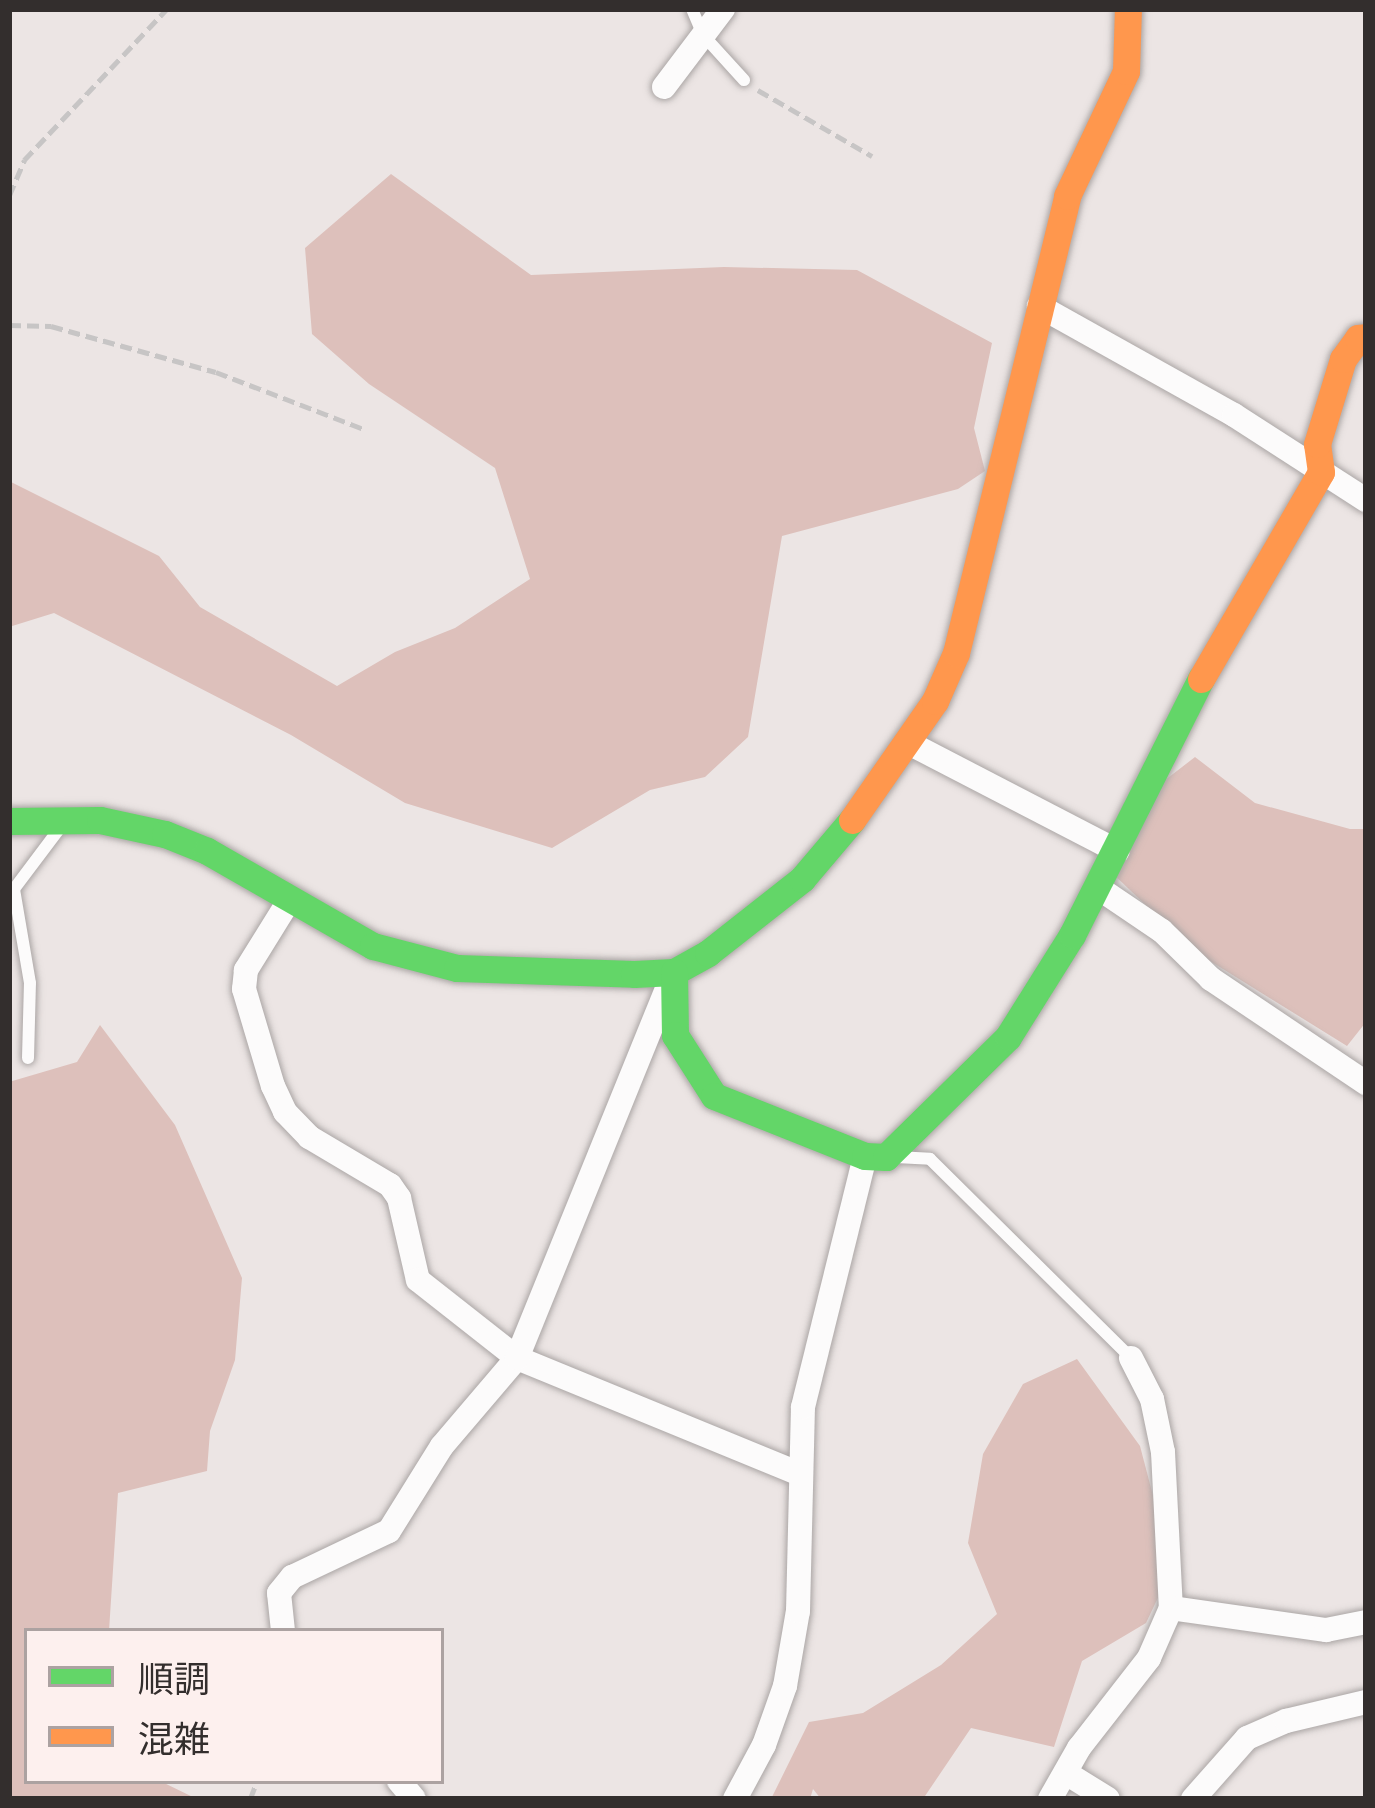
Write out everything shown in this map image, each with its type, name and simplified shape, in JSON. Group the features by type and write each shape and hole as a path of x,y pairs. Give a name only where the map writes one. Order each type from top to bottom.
{"street":[{"path":"664,87 723,9"},
{"path":"9,821 100,820 165,835 207,851 374,946 457,968 674,971 708,953 802,879 867,802 908,742 956,653 1067,196 1126,70 1128,9"},
{"path":"1039,306 1153,368 1366,500"},
{"path":"735,1799 764,1745 785,1686 798,1611 803,1407 875,1156 1008,1037 1117,850 1220,642 1321,472 1317,444 1343,359 1366,337"},
{"path":"908,742 1117,850"},
{"path":"1097,887 1162,932 1211,979 1366,1083"},
{"path":"290,899 260,941 244,988 285,1112 309,1137 390,1185 399,1198 418,1280 517,1358 798,1473"},
{"path":"674,971 675,1035 714,1096 875,1156"},
{"path":"284,1628 279,1594 292,1577 389,1531 442,1446 517,1358 674,971"},
{"path":"1050,1799 1149,1658 1171,1608 1163,1452 1152,1399 1131,1358"},
{"path":"1171,1608 1326,1630 1366,1622"},
{"path":"1193,1799 1247,1738 1286,1720 1366,1702"},
{"path":"1066,1773 1108,1799"}],"lane":[{"path":"692,9 703,35 744,80"},
{"path":"28,1058 30,983 14,889 65,820"},
{"path":"875,1156 930,1159 1131,1358"}],"path":[{"path":"9,196 24,160 166,9"},
{"path":"744,80 779,106 872,156"},
{"path":"9,325 51,326 216,372 364,429"}],"shaded area":[{"path":"391,174 531,275 724,267 857,270 992,343 974,428 985,471 958,489 782,536 748,737 705,777 650,790 552,848 405,803 291,735 54,613 9,627 9,481 159,556 200,607 337,686 395,652 455,628 530,579 495,468 369,384 312,334 305,248"},
{"path":"1195,757 1255,803 1350,829 1366,829 1366,1022 1347,1046 1194,951 1110,871 1151,791"},
{"path":"100,1025 175,1125 242,1278 235,1360 210,1431 207,1471 118,1493 109,1628 24,1628 24,1784 166,1784 197,1799 9,1799 9,1082 77,1062"},
{"path":"1077,1359 1140,1446 1172,1568 1146,1623 1082,1661 1054,1747 971,1728 923,1799 821,1799 813,1789 810,1799 771,1799 809,1722 863,1713 941,1665 997,1614 968,1543 983,1454 1023,1384"}],"traffic: fast":[{"path":"674,972 675,1035 714,1096 865,1156 886,1157 1008,1037 1072,935 1201,679"},
{"path":"9,821 100,820 165,834 207,851 373,946 457,968 634,974 674,972 708,953 802,879 852,820"}],"traffic: slow":[{"path":"852,820 935,701 956,653 1067,196 1126,71 1128,9"},
{"path":"1201,679 1321,472 1317,444 1343,359 1358,338 1366,337"}]}
